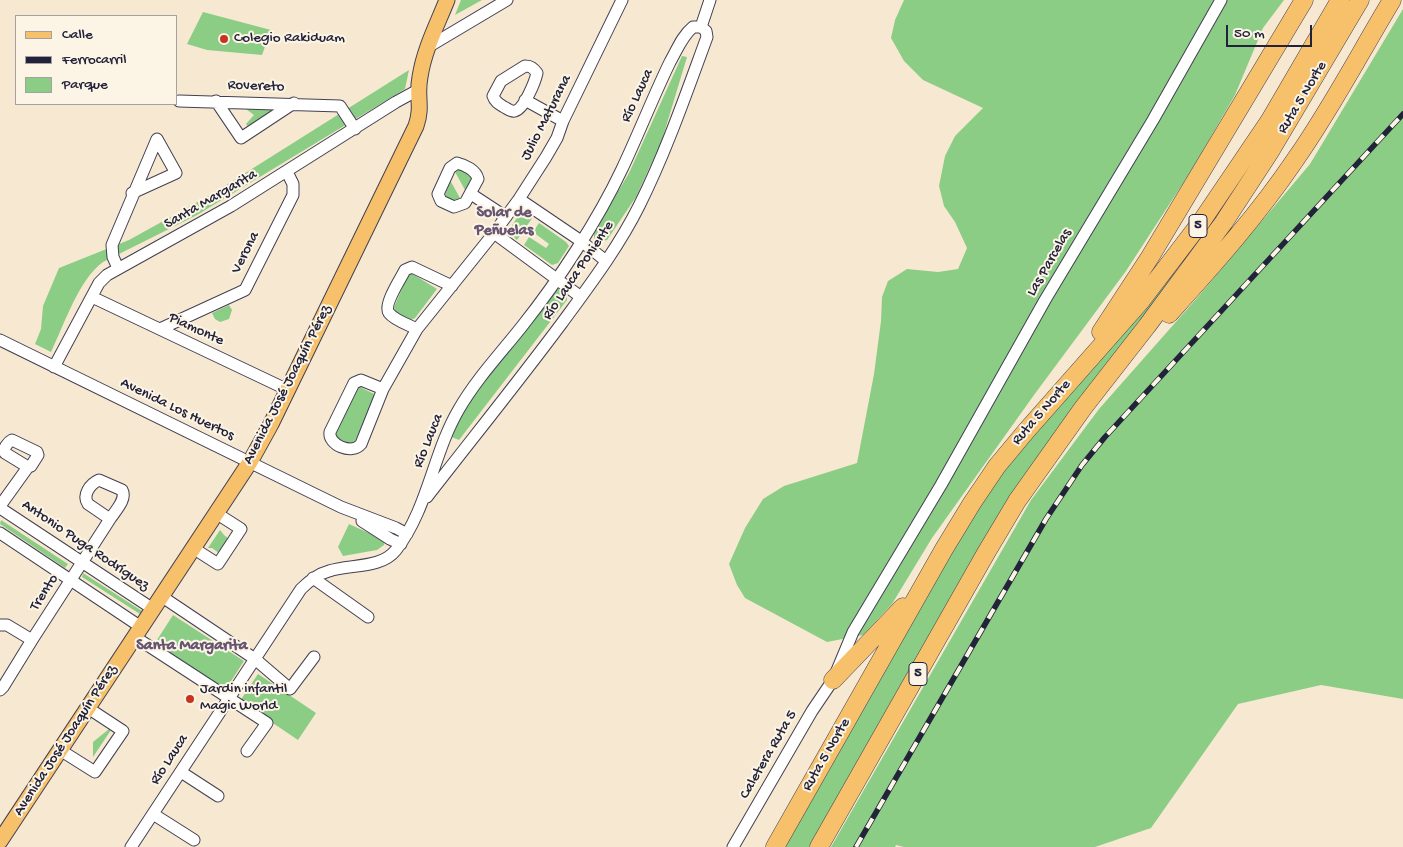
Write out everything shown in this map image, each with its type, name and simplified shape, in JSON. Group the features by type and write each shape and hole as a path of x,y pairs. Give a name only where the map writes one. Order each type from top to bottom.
{"highway":[{"path":"1027,430 1098,337 1128,294 1304,0"},
{"name":"Ruta 5 Norte","path":"775,847 953,532 980,490 1027,430 1134,308 1201,222 1270,120 1340,0"},
{"name":"Ruta 5 Norte","path":"819,847 996,536 1039,469 1083,408 1228,216 1287,124 1360,0"},
{"path":"1083,408 1186,295 1266,201 1313,133 1392,0"},
{"path":"1376,27 1400,0"},
{"path":"833,680 892,620 934,567"}],"main road":[{"name":"Avenida José Joaquín Pérez","path":"0,841 250,462 271,424 416,126 421,108 418,90 421,68 447,0"}],"street":[{"path":"428,47 508,0"},
{"name":"Julio Maturana","path":"383,389 362,380 354,382 330,432 329,437 332,442 350,450 359,447 383,389 417,329 506,217 550,151 622,0"},
{"path":"701,27 710,0"},
{"name":"Las Parcelas","path":"833,680 853,632 941,485 1221,0"},
{"name":"Río Lauca","path":"131,847 301,589 313,578 329,570 380,562 394,554 404,539 421,504 448,428 459,409 473,385 524,324 581,241 622,169 654,95 678,47 688,31 693,27 701,27"},
{"name":"Río Lauca Poniente","path":"421,504 581,297 606,261 639,207 673,130 707,37 706,32 701,27"},
{"name":"Santa Margarita","path":"54,367 103,279 118,268 175,239 287,172 418,90"},
{"path":"525,100 563,121"},
{"name":"Rovereto","path":"179,101 294,103 340,106 355,128"},
{"name":"Rovereto","path":"216,101 241,138 294,103"},
{"path":"118,268 113,257 112,245 132,193 156,139 176,173 132,193"},
{"name":"Verona","path":"160,329 244,290 292,195 293,184 287,172"},
{"path":"471,194 506,217"},
{"path":"519,199 581,241 606,261"},
{"path":"494,233 581,297"},
{"path":"417,329 390,314 387,308 388,302 405,270 412,267 452,286"},
{"name":"Piamonte","path":"92,297 288,390"},
{"name":"Avenida Los Huertos","path":"0,340 341,507 390,539 404,539"},
{"path":"0,507 28,467"},
{"name":"Antonio Puga Rodríguez","path":"0,507 153,609"},
{"path":"193,548 218,564 240,529 216,514"},
{"name":"Trento","path":"0,690 110,519"},
{"path":"0,533 71,580 229,699 267,724 247,751"},
{"path":"313,578 368,617"},
{"name":"Antonio Puga Rodríguez","path":"162,596 255,658 290,690 314,657"},
{"path":"0,625 6,625 32,640"},
{"name":"Caletera Ruta 5","path":"733,847 812,711 833,680"},
{"path":"60,750 95,772 123,731 88,708"},
{"path":"181,772 218,796"},
{"path":"153,814 194,840"}],"green space":[{"path":"461,0 482,0 455,15"},
{"path":"904,0 1284,0 1263,28 1235,95 1191,171 1126,271 1034,395 932,538 892,604 863,635 827,642 745,598 737,585 729,564 745,528 763,499 784,486 857,463 874,374 882,297 888,281 907,269 938,272 958,269 967,248 955,222 944,206 939,186 945,156 955,136 983,108 923,80 904,61 891,38 895,20"},
{"path":"1403,9 1403,699 1321,685 1238,704 1151,828 1095,847 904,847 896,845 895,847 831,847 1031,500 1099,409 1197,298 1310,164"},
{"path":"203,12 271,30 262,55 207,50 187,44"},
{"path":"682,56 687,57 662,140 636,197 607,240 598,242 594,238 594,232 629,173"},
{"path":"409,70 405,89 197,215 103,262 94,270 79,291 51,352 35,344 41,329 43,306 59,268 129,240 212,194"},
{"path":"246,106 276,109 249,128 246,124 254,115 246,109"},
{"path":"458,168 471,174 472,179 465,190 454,170"},
{"path":"450,180 460,198 454,202 445,196"},
{"path":"523,210 533,217 517,240 509,230"},
{"path":"539,223 569,246 558,263 552,265 524,245 529,237 546,248 549,244 533,232"},
{"path":"1175,271 1174,278 914,663 809,847 784,847 954,547 984,499 1052,413 1125,332"},
{"path":"411,273 437,289 415,318 411,320 395,311 394,307 408,275"},
{"path":"558,289 567,293 567,300 459,440 449,436 488,372 555,290"},
{"path":"229,305 232,310 229,319 220,322 215,319 212,313"},
{"path":"358,386 374,394 375,399 354,443 350,444 336,437 336,430"},
{"path":"1,520 68,564 65,568 0,524"},
{"path":"349,524 382,539 385,542 384,545 377,550 343,556 338,547"},
{"path":"220,530 229,539 219,553 212,548 208,548"},
{"path":"83,573 142,611 140,614 82,577"},
{"path":"173,615 244,661 226,689 155,643"},
{"path":"258,674 316,713 298,740 240,701"},
{"path":"109,729 111,730 93,757 93,742"}],"railway":[{"path":"856,847 1046,519 1082,465 1105,437 1403,114"}],"place":[{"name":"Colegio Rakiduam","path":"224,39"},
{"name":"Jardin infantil Magic World","path":"190,699"}],"district":[{"name":"Solar de Peñuelas","path":"504,223"},
{"name":"Santa Margarita","path":"192,647"}]}
